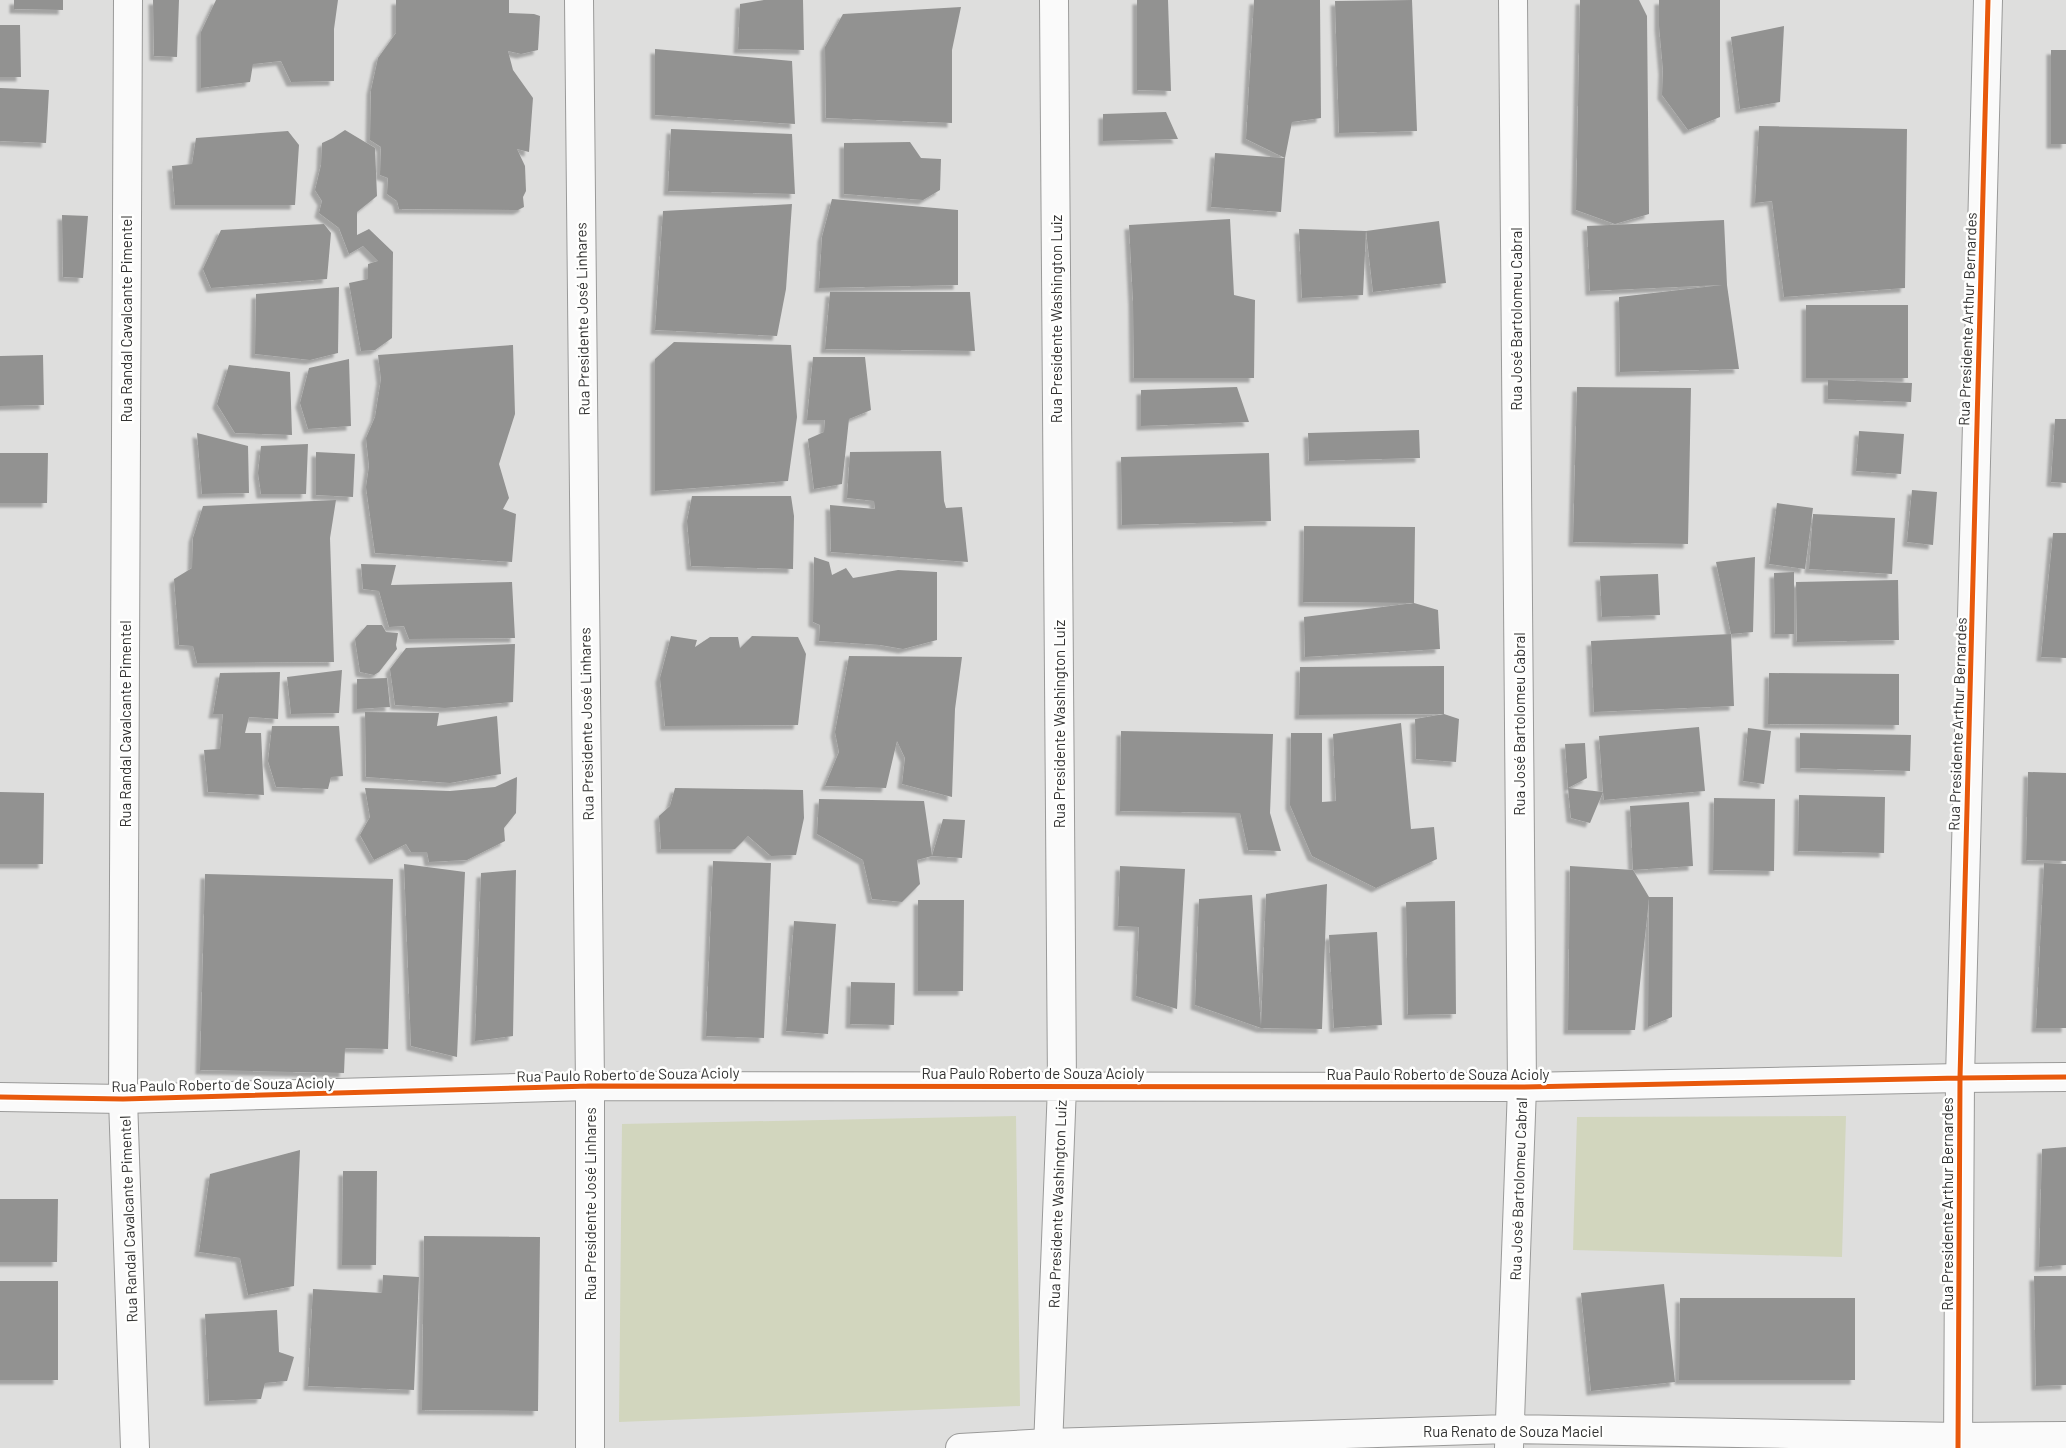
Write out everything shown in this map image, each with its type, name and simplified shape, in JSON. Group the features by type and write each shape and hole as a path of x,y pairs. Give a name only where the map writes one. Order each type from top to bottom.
{"street":[{"name":"Rua Randal Cavalcante Pimentel","path":"128,0 124,1100 135,1448"},
{"name":"Rua Presidente José Linhares","path":"579,0 590,1086 590,1448"},
{"name":"Rua Presidente Washington Luiz","path":"1048,1446 1062,1086 1054,0"},
{"name":"Rua José Bartolomeu Cabral","path":"1509,1438 1522,1087 1513,0"},
{"name":"Rua Presidente Arthur Bernardes","path":"1958,1443 1960,1078 1988,0"},
{"name":"Rua Paulo Roberto de Souza Acioly","path":"0,1097 124,1100 590,1086 1522,1087 1960,1078 2066,1078"},
{"name":"Rua Renato de Souza Maciel","path":"960,1448 1509,1438 1958,1443 2066,1436"}],"green space":[{"path":"1016,1116 1020,1406 619,1422 622,1124"},
{"path":"1846,1116 1842,1257 1573,1250 1577,1117"}],"building":[{"path":"14,0 63,0 63,10 14,9"},
{"path":"153,0 179,0 177,57 154,56"},
{"path":"216,0 338,0 334,29 334,81 291,82 281,61 253,64 250,82 201,88 201,32"},
{"path":"396,0 509,0 509,13 540,16 538,50 521,54 508,51 513,70 533,98 529,152 517,149 525,166 526,191 523,197 524,207 518,210 399,209 397,201 387,194 388,178 380,175 381,147 370,140 371,90 378,58 396,33"},
{"path":"764,0 803,0 804,50 738,49 740,4"},
{"path":"1137,0 1168,0 1171,91 1137,90"},
{"path":"1254,0 1320,0 1321,118 1292,122 1285,158 1246,139"},
{"path":"1412,0 1417,131 1339,133 1335,1"},
{"path":"1580,0 1639,0 1647,16 1649,214 1615,224 1576,210"},
{"path":"1659,0 1720,0 1720,117 1688,130 1662,95 1663,70"},
{"path":"961,7 952,50 952,123 826,118 825,47 843,14"},
{"path":"0,25 20,25 21,77 0,77"},
{"path":"1784,26 1780,102 1740,109 1731,37"},
{"path":"655,49 792,61 795,124 655,115"},
{"path":"2051,50 2066,50 2066,144 2051,144"},
{"path":"0,88 49,90 46,143 0,141"},
{"path":"1166,112 1178,139 1103,141 1103,114"},
{"path":"1759,126 1907,129 1905,288 1784,297 1772,201 1755,203"},
{"path":"671,129 792,134 795,194 668,191"},
{"path":"345,130 375,148 377,196 357,212 357,235 369,229 393,252 392,338 375,350 361,351 349,283 368,279 368,264 378,261 363,246 349,254 339,228 319,213 322,201 315,190 321,165 322,143"},
{"path":"288,131 299,145 295,205 175,205 172,166 192,164 196,138"},
{"path":"910,142 921,158 941,159 940,190 923,200 844,194 844,143"},
{"path":"1215,153 1285,158 1281,212 1211,207"},
{"path":"832,199 958,210 958,285 819,288 822,237"},
{"path":"792,204 786,289 777,336 655,330 663,211"},
{"path":"62,215 88,216 83,278 63,277"},
{"path":"1230,219 1234,295 1255,300 1254,378 1134,378 1133,301 1129,225"},
{"path":"1724,220 1727,285 1739,369 1620,372 1619,297 1722,285 1590,291 1587,226"},
{"path":"1439,221 1446,283 1373,292 1366,231"},
{"path":"324,224 331,233 327,279 211,288 203,269 221,230"},
{"path":"1299,229 1366,231 1363,295 1302,298"},
{"path":"339,287 338,353 310,360 255,354 256,294"},
{"path":"830,292 970,292 975,351 825,349"},
{"path":"1806,305 1908,305 1908,378 1806,378"},
{"path":"674,342 791,345 797,417 788,481 655,491 655,359"},
{"path":"513,345 515,414 499,464 509,498 503,509 516,514 512,562 375,553 366,487 369,466 366,438 375,417 381,379 378,355"},
{"path":"43,355 44,405 0,406 0,356"},
{"path":"813,357 865,357 871,410 849,419 842,484 814,489 808,439 824,432 825,420 807,420"},
{"path":"349,359 351,426 308,429 300,403 309,368"},
{"path":"229,365 290,372 292,435 235,433 217,404"},
{"path":"1828,380 1912,383 1911,402 1828,399"},
{"path":"1237,387 1249,422 1141,426 1141,390"},
{"path":"1577,387 1691,388 1688,544 1573,542"},
{"path":"2055,419 2066,419 2066,483 2051,482"},
{"path":"1419,430 1420,458 1309,461 1308,433"},
{"path":"1859,431 1904,434 1901,474 1856,471"},
{"path":"197,433 248,446 249,493 202,494"},
{"path":"308,444 306,494 261,494 258,473 261,446"},
{"path":"941,451 944,501 946,508 962,507 968,562 831,552 830,505 875,509 874,501 847,498 850,452"},
{"path":"316,452 355,454 353,497 316,495"},
{"path":"0,453 48,453 47,503 0,503"},
{"path":"1269,453 1271,521 1122,525 1121,457"},
{"path":"1912,490 1937,492 1933,545 1907,542"},
{"path":"692,496 791,496 794,516 793,569 691,566 687,521"},
{"path":"336,500 330,538 334,662 197,663 193,646 179,645 174,579 192,568 193,538 203,506"},
{"path":"1777,503 1813,508 1805,569 1769,564"},
{"path":"1813,514 1895,518 1892,574 1809,569"},
{"path":"1304,526 1415,527 1414,603 1303,602"},
{"path":"2053,533 2066,533 2066,658 2041,657"},
{"path":"814,557 829,562 832,575 846,568 853,578 898,570 937,572 937,640 903,649 880,645 819,641 820,625 813,622"},
{"path":"1755,557 1753,632 1731,634 1716,562"},
{"path":"361,564 396,565 391,585 512,582 515,638 409,639 404,626 389,627 379,591 363,589"},
{"path":"1794,572 1794,634 1775,634 1774,573"},
{"path":"1658,574 1660,615 1602,617 1600,576"},
{"path":"1898,580 1899,640 1797,642 1796,582"},
{"path":"1414,603 1438,610 1440,649 1305,657 1304,617"},
{"path":"367,625 382,625 386,632 398,633 397,649 379,672 374,675 360,672 355,639"},
{"path":"1731,634 1734,706 1594,712 1591,641"},
{"path":"671,636 697,640 695,647 710,637 738,637 740,648 752,636 798,637 806,654 798,725 665,726 660,678"},
{"path":"515,644 513,702 445,708 395,705 390,669 406,648"},
{"path":"849,656 962,657 955,709 952,797 902,784 905,758 897,741 886,788 825,786 839,752 835,732"},
{"path":"1444,666 1444,714 1299,715 1300,667"},
{"path":"342,670 339,713 291,714 287,677"},
{"path":"280,672 278,719 249,717 245,733 261,733 264,795 208,792 204,750 220,749 223,714 213,714 220,673"},
{"path":"1769,673 1899,674 1899,725 1768,724"},
{"path":"387,678 390,707 357,709 357,679"},
{"path":"365,712 439,713 437,726 497,716 501,774 450,783 366,777"},
{"path":"1444,714 1459,719 1456,762 1416,759 1415,719"},
{"path":"1401,723 1411,829 1434,827 1437,859 1376,888 1312,856 1290,805 1291,733 1322,733 1322,802 1336,801 1333,734"},
{"path":"272,726 339,726 343,776 331,777 328,789 276,787 268,761"},
{"path":"1699,727 1705,791 1604,800 1599,736"},
{"path":"1748,728 1771,731 1764,784 1743,781"},
{"path":"1121,731 1273,734 1270,813 1281,851 1248,850 1240,813 1120,811"},
{"path":"1800,733 1911,735 1910,771 1800,768"},
{"path":"1585,743 1587,778 1568,788 1565,744"},
{"path":"2028,772 2066,773 2066,861 2026,860"},
{"path":"517,777 516,813 504,828 505,841 467,860 429,862 427,852 411,852 406,844 374,860 360,835 370,817 365,788 450,791 495,787"},
{"path":"675,788 803,790 804,818 796,855 771,856 748,836 735,849 661,849 659,816 670,806"},
{"path":"1568,788 1603,792 1590,823 1571,818"},
{"path":"0,792 44,793 43,864 0,864"},
{"path":"1799,795 1885,797 1884,853 1798,851"},
{"path":"1714,798 1775,799 1774,871 1713,870"},
{"path":"819,799 924,801 932,856 917,860 920,884 902,902 872,899 863,860 817,834"},
{"path":"1689,802 1693,866 1633,870 1630,806"},
{"path":"943,819 965,820 962,858 932,856"},
{"path":"713,861 771,863 764,1038 706,1036"},
{"path":"2044,863 2066,864 2066,1028 2036,1028"},
{"path":"404,864 465,872 457,1057 411,1046"},
{"path":"1120,866 1185,869 1177,1009 1136,996 1139,927 1118,926"},
{"path":"1570,866 1633,870 1649,897 1673,897 1672,1017 1648,1027 1649,899 1635,1030 1568,1030"},
{"path":"516,870 513,1036 475,1041 481,873"},
{"path":"205,874 393,879 388,1049 345,1048 344,1073 200,1070"},
{"path":"1327,884 1322,1029 1261,1028 1195,1005 1199,899 1252,895 1261,1026 1266,894"},
{"path":"918,900 964,900 963,991 918,991"},
{"path":"1455,901 1456,1014 1408,1015 1406,902"},
{"path":"794,921 836,924 828,1034 786,1031"},
{"path":"1377,932 1382,1025 1334,1028 1329,935"},
{"path":"851,982 895,983 894,1025 850,1024"},
{"path":"2066,1147 2066,1265 2039,1267 2042,1149"},
{"path":"300,1150 294,1286 248,1295 240,1258 199,1252 210,1174"},
{"path":"343,1171 377,1171 376,1265 342,1265"},
{"path":"0,1199 58,1199 57,1262 0,1262"},
{"path":"424,1236 540,1237 538,1411 422,1410"},
{"path":"383,1275 419,1277 414,1390 308,1386 313,1289 382,1293"},
{"path":"2034,1276 2066,1276 2066,1385 2036,1386"},
{"path":"0,1281 58,1281 58,1380 0,1380"},
{"path":"1664,1284 1675,1382 1591,1391 1581,1293"},
{"path":"1680,1298 1855,1298 1855,1380 1679,1380"},
{"path":"277,1310 279,1352 294,1357 287,1381 265,1383 261,1399 209,1401 205,1314"}],"cycle path":[{"path":"1958,1448 1960,1078 1988,0"},
{"path":"0,1097 123,1099 590,1086 1522,1087 2066,1077"}]}
